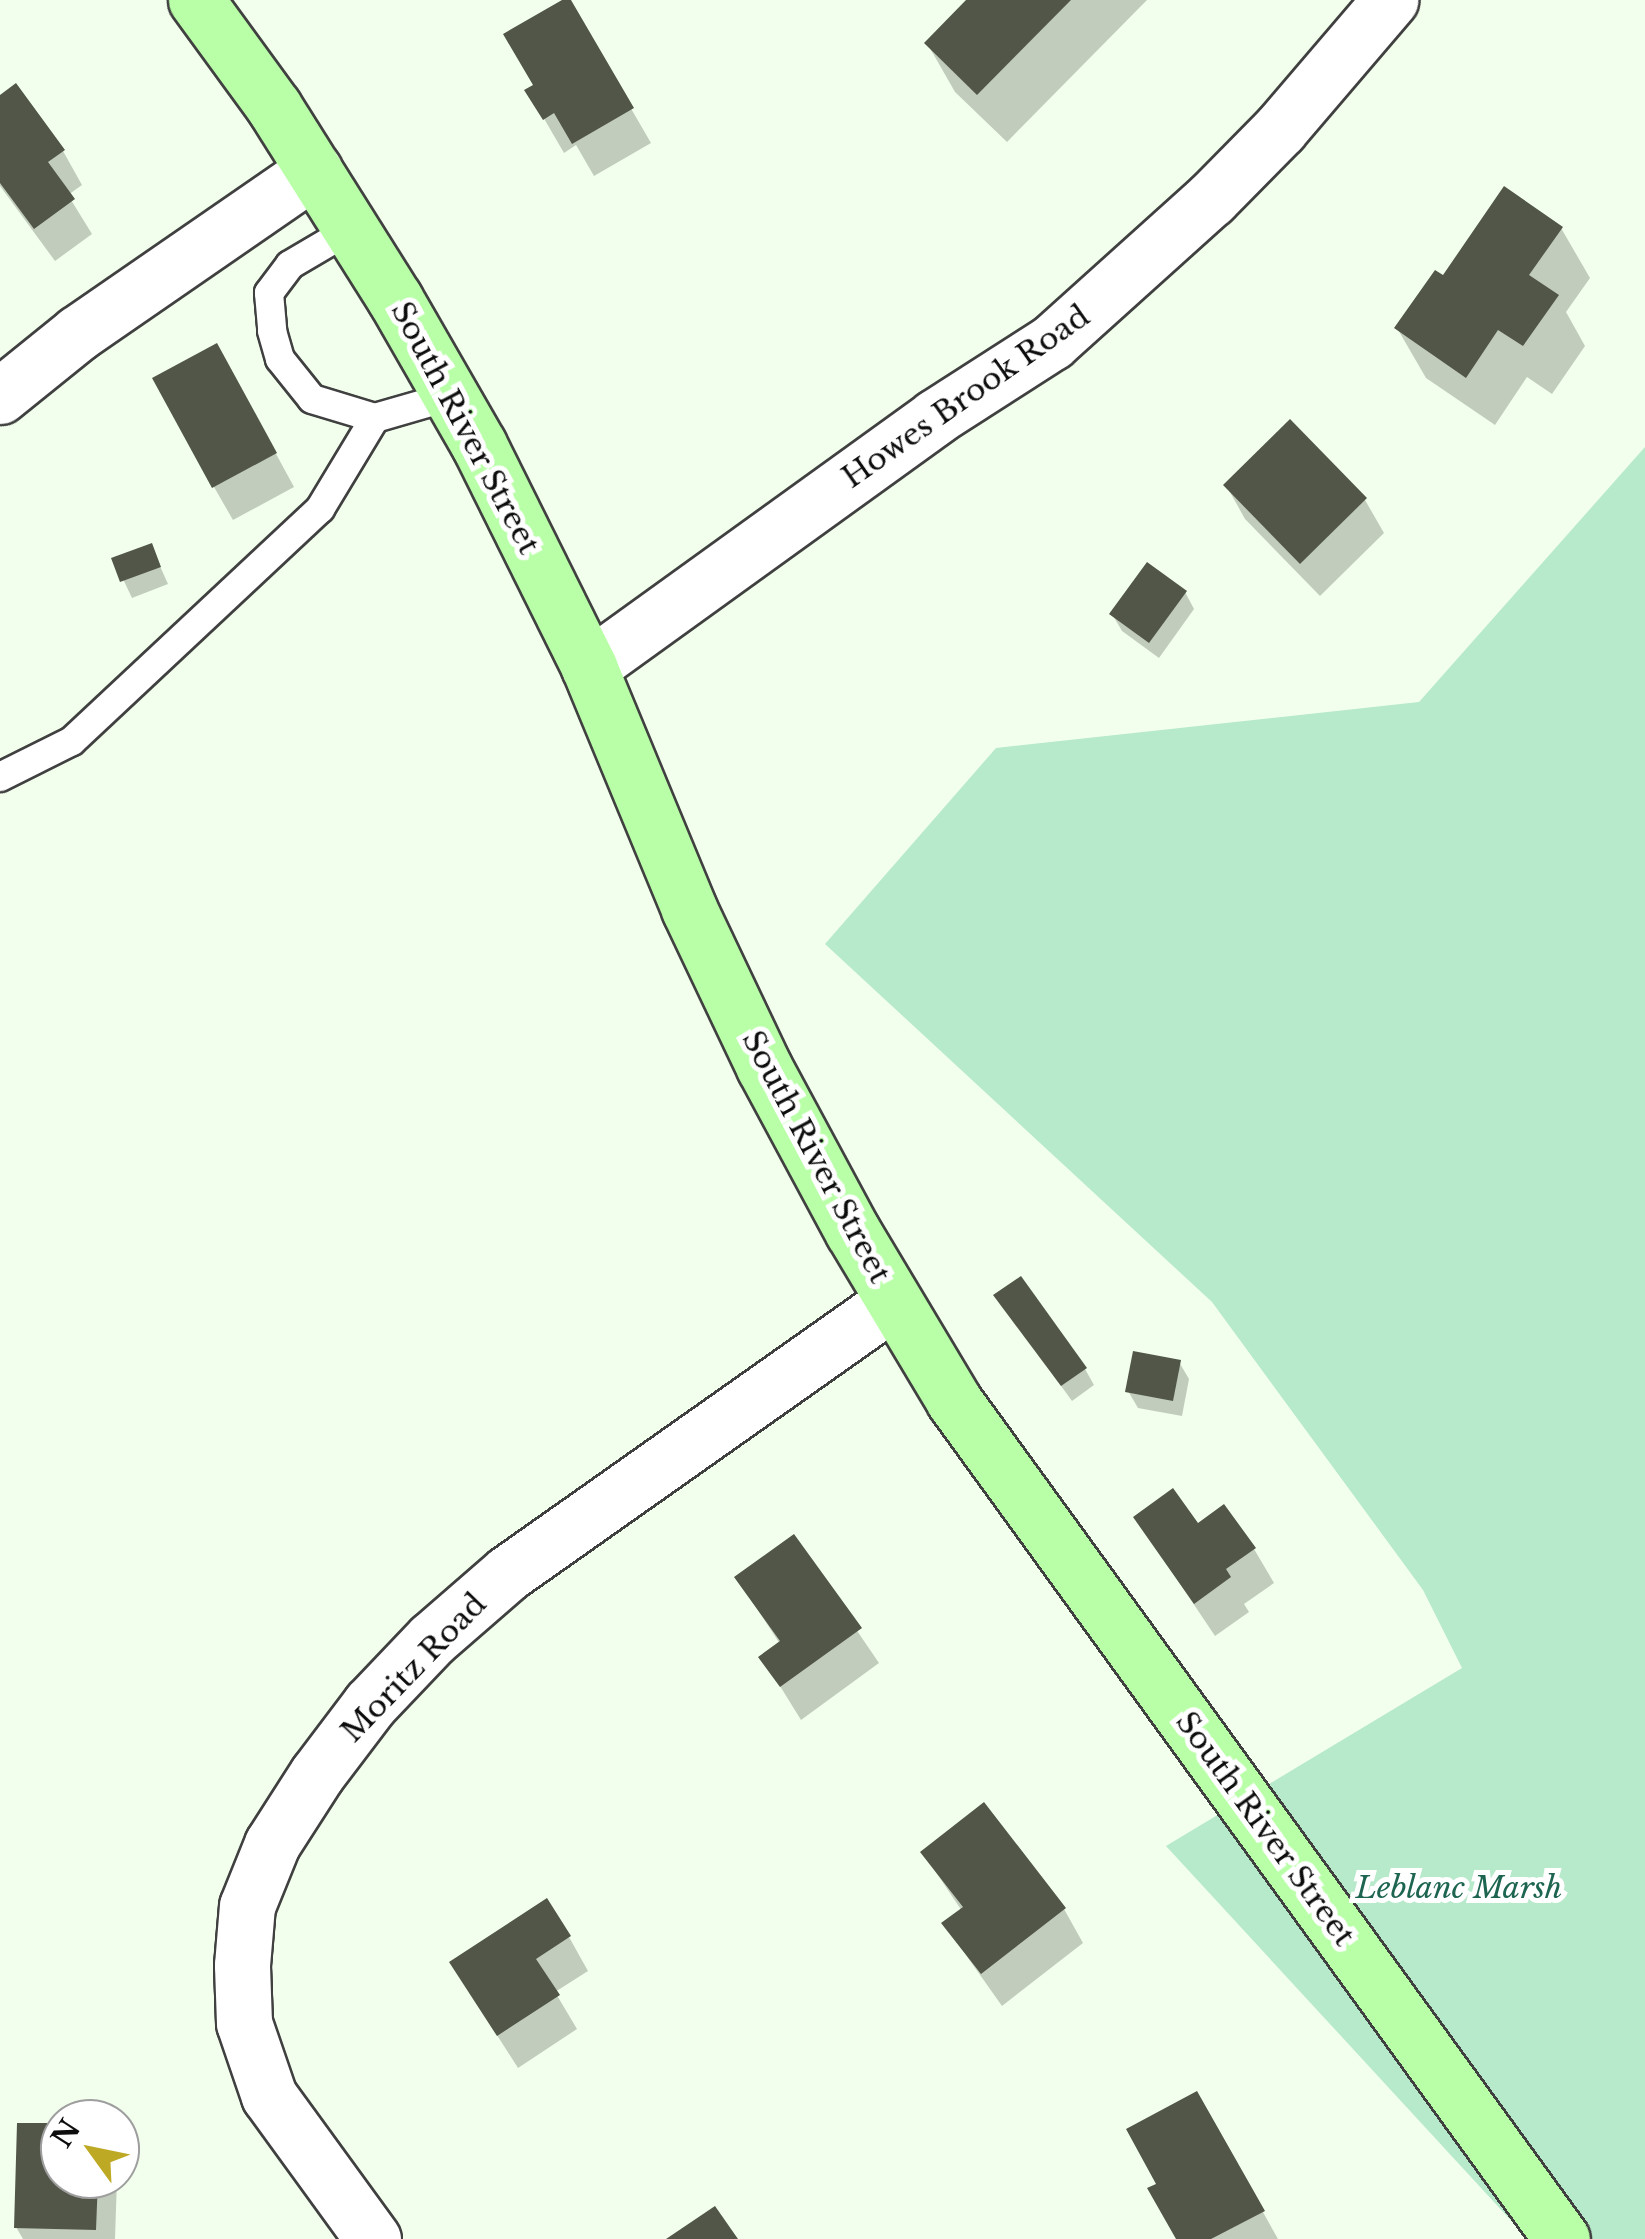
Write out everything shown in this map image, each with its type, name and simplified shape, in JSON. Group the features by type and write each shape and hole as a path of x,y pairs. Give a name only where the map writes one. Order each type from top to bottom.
{"street":[{"name":"South River Street","path":"196,0 314,170 451,396 590,667 690,908 764,1067 954,1401 1562,2239"},
{"name":"Howes Brook Road","path":"590,667 1081,317 1182,226 1280,129 1390,0"},
{"path":"0,396 78,333 314,170"},
{"name":"Moritz Road","path":"372,2239 269,2096 244,2023 242,1964 248,1906 272,1844 316,1774 370,1704 444,1628 508,1573 894,1301"}],"lane":[{"path":"351,229 290,265 270,293 272,331 280,359 312,399 375,418 451,396"},
{"path":"0,777 72,741 320,509 375,418"}],"green space":[{"name":"Leblanc Marsh","path":"1645,447 1645,2239 1528,2239 1166,1846 1462,1668 1423,1590 1212,1302 825,944 996,748 1419,702"}],"building":[{"path":"562,0 571,0 634,108 572,144 554,113 543,120 524,90 533,85 503,34"},
{"path":"966,0 1071,0 977,95 924,43"},
{"path":"16,83 65,150 48,162 75,199 34,229 0,183 0,95"},
{"path":"1504,186 1563,227 1529,275 1559,295 1523,346 1498,330 1466,378 1394,328 1435,270 1443,275"},
{"path":"217,343 277,453 212,488 152,378"},
{"path":"1290,419 1367,498 1300,564 1223,485"},
{"path":"152,543 161,567 120,582 111,558"},
{"path":"1147,562 1187,591 1149,643 1109,614"},
{"path":"1021,1276 1087,1368 1061,1386 993,1295"},
{"path":"1133,1351 1181,1360 1173,1401 1125,1392"},
{"path":"1173,1488 1198,1523 1224,1504 1256,1548 1226,1569 1231,1577 1194,1604 1133,1517"},
{"path":"794,1534 862,1628 780,1687 758,1657 780,1641 734,1577"},
{"path":"984,1802 1066,1908 981,1974 941,1923 963,1907 920,1852"},
{"path":"547,1898 571,1936 536,1959 560,1995 497,2036 449,1962"},
{"path":"1197,2091 1265,2211 1211,2239 1176,2239 1147,2188 1156,2184 1126,2129"},
{"path":"17,2123 40,2123 40,2199 97,2199 96,2230 14,2228"},
{"path":"715,2206 738,2239 666,2239"}]}
